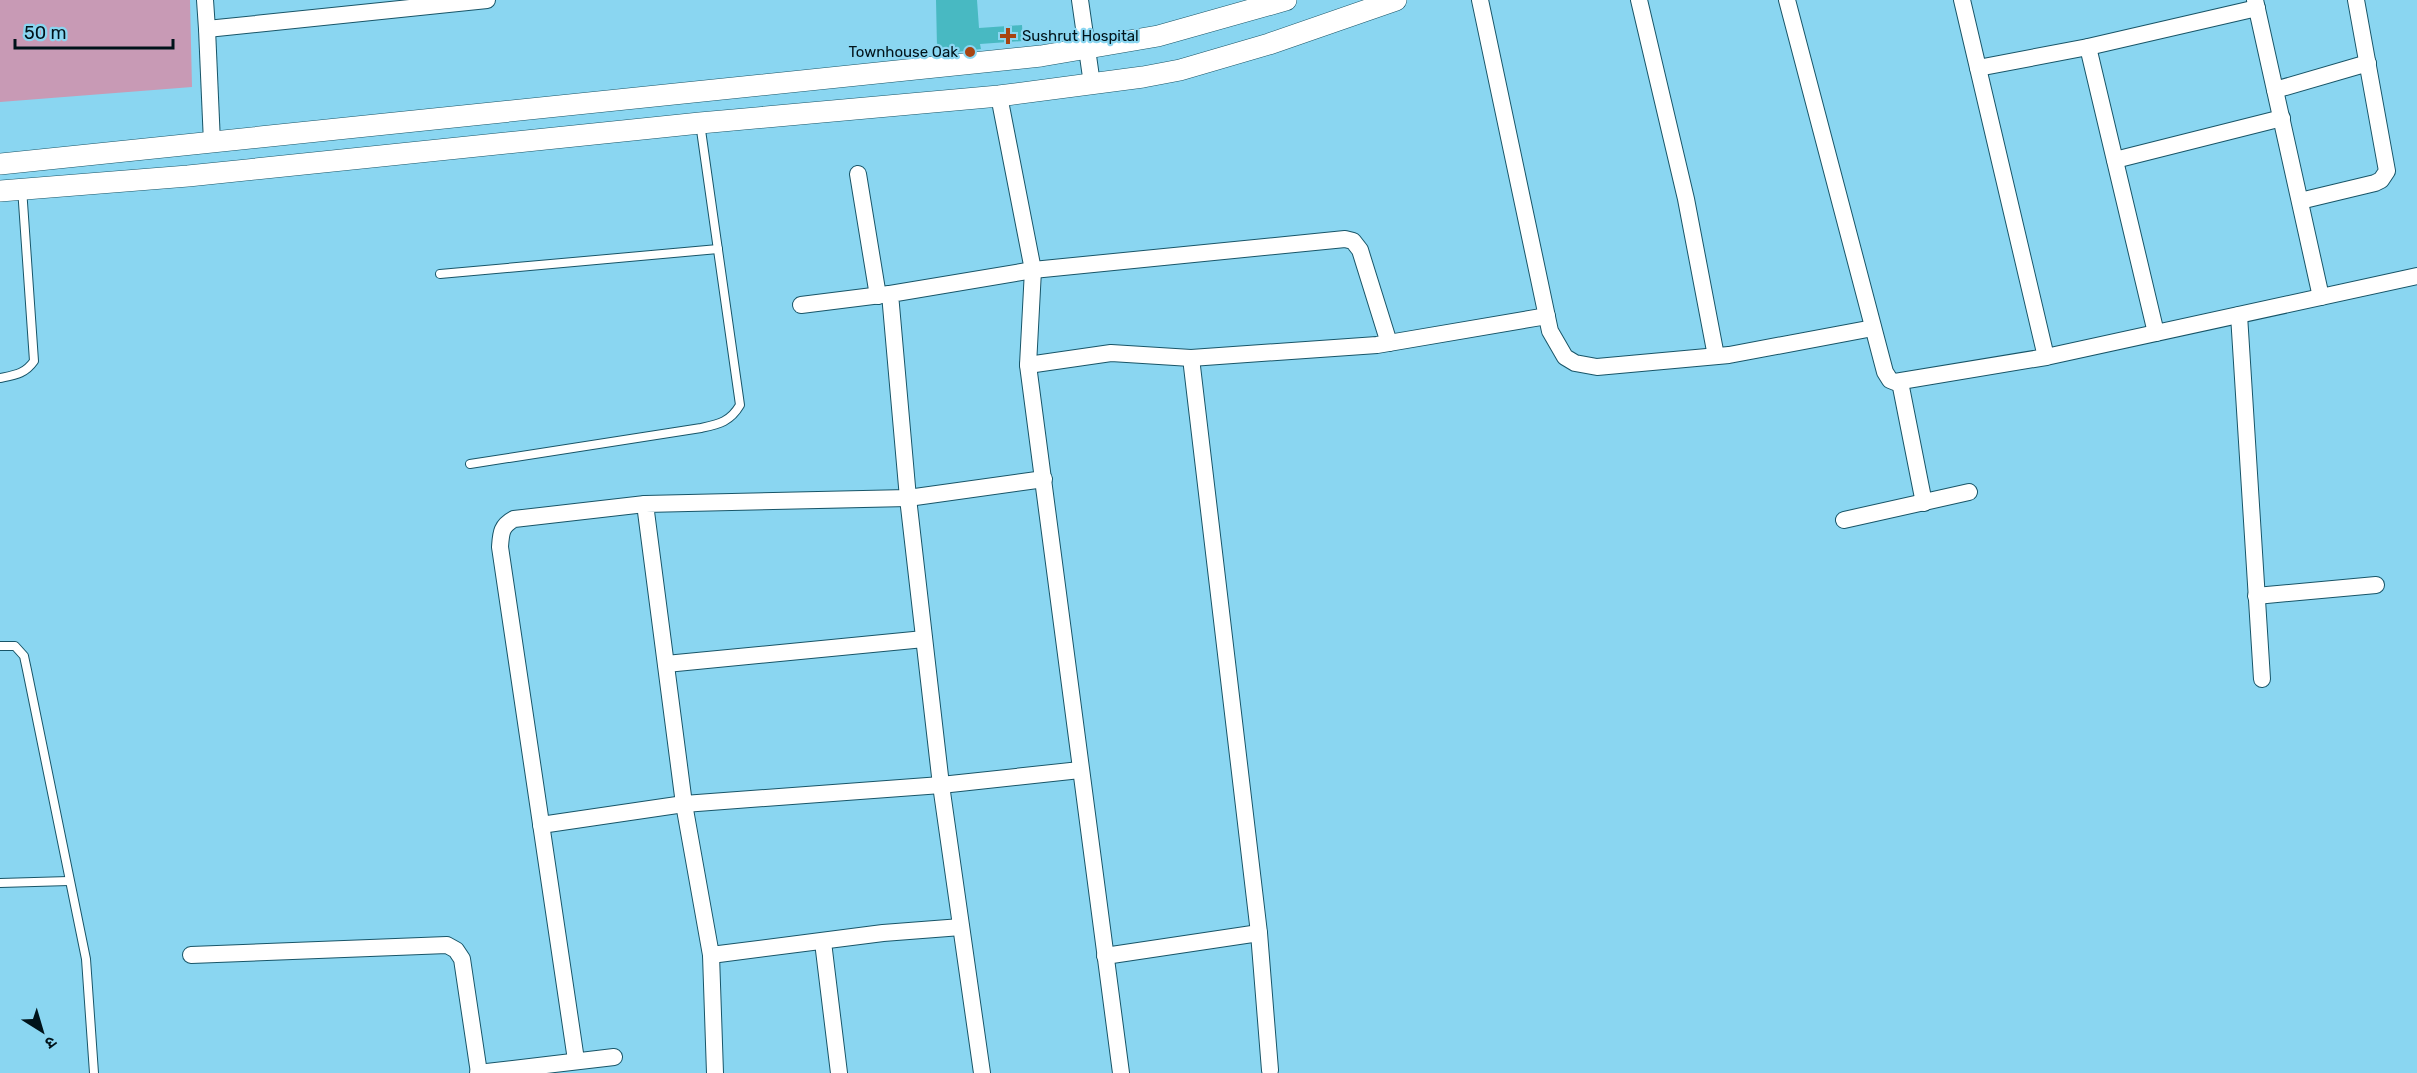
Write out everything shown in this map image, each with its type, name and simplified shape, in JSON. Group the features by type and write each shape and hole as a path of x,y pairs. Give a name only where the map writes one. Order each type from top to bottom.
{"street":[{"path":"205,0 212,143"},
{"path":"207,29 487,0"},
{"path":"1080,0 1092,84"},
{"path":"0,164 1041,56 1169,33 1286,0"},
{"path":"0,191 188,176 700,123 999,96 1092,84 1180,70 1269,44 1396,0"},
{"path":"1480,0 1547,316 1556,346 1565,357 1575,363 1597,367 1716,356 1873,328"},
{"path":"1639,0 1686,199 1716,356"},
{"path":"1786,0 1873,328 1890,380 1900,382 2046,357 2417,276"},
{"path":"1962,0 2046,357"},
{"path":"2300,201 2375,183 2385,175 2387,163 2356,0"},
{"path":"1978,68 2088,47 2256,4 2321,297"},
{"path":"2088,47 2156,333"},
{"path":"2275,90 2368,63"},
{"path":"999,96 1033,270 1028,365 1121,1073"},
{"path":"2115,160 2282,118"},
{"path":"184,146 188,176"},
{"path":"858,174 884,295 941,785 982,1073"},
{"path":"801,305 884,295 1033,270 1345,239 1353,242 1360,250 1389,343"},
{"path":"2239,315 2262,679"},
{"path":"1028,365 1111,353 1191,358 1389,343 1547,316"},
{"path":"1191,358 1259,933 1270,1070"},
{"path":"1900,382 1924,502"},
{"path":"576,1060 500,547 501,531 506,523 514,519 645,504 909,498 1044,479"},
{"path":"1844,520 1969,492"},
{"path":"645,504 684,804 711,955 715,1073"},
{"path":"2256,596 2376,585"},
{"path":"666,664 924,639"},
{"path":"542,825 684,804 941,785 1080,770"},
{"path":"711,955 884,933 962,927"},
{"path":"1105,956 1259,933"},
{"path":"823,942 839,1073"},
{"path":"191,955 447,945 456,950 462,959 479,1073 614,1057"}],"lane":[{"path":"470,464 701,428 722,424 734,416 740,405 700,123"},
{"path":"0,378 28,370 33,361 22,188"},
{"path":"440,274 718,249"},
{"path":"0,646 15,646 24,656 69,880 80,922 86,959 94,1073"},
{"path":"0,883 69,880"}],"shaded area":[{"path":"0,0 190,0 192,87 0,102"}],"building":[{"path":"936,0 977,0 979,28 1022,25 1023,41 980,44 981,49 940,54 940,47 937,47"}],"place":[{"name":"Sushrut Hospital","path":"1008,36"},
{"name":"Townhouse Oak","path":"970,52"}]}
